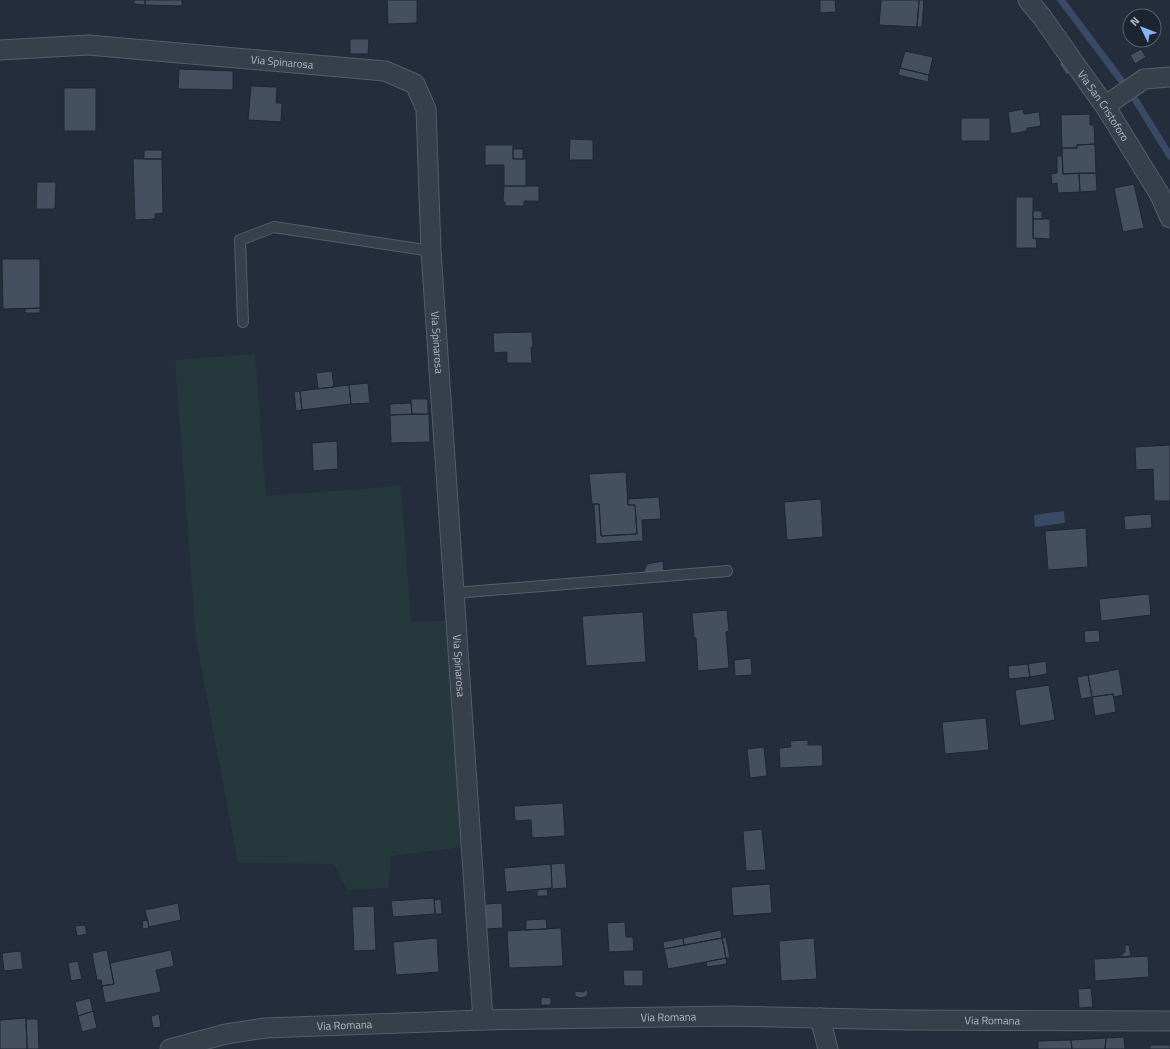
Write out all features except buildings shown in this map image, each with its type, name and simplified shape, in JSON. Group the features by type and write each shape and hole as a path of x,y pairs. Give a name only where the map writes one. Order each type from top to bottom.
{"street":[{"name":"Via San Cristoforo","path":"1028,0 1042,16 1086,82 1109,103 1160,195 1170,218"},
{"name":"Via Spinarosa","path":"0,50 88,45 385,71 415,84 426,109 431,251 482,1020"},
{"path":"1109,103 1144,79 1170,77"},
{"name":"Via Romana","path":"170,1049 226,1034 265,1028 482,1020 730,1016 912,1020 1170,1021"},
{"path":"820,1018 828,1049"}],"lane":[{"path":"243,322 240,240 274,228 431,251"},
{"path":"454,593 727,571"}],"green space":[{"path":"255,354 266,496 401,486 411,622 447,621 463,847 391,856 388,888 347,890 334,864 238,863 196,639 175,360"}],"water":[{"path":"1064,511 1065,523 1035,527 1034,515"}],"waterway":[{"path":"1061,0 1133,96 1170,156"}]}
